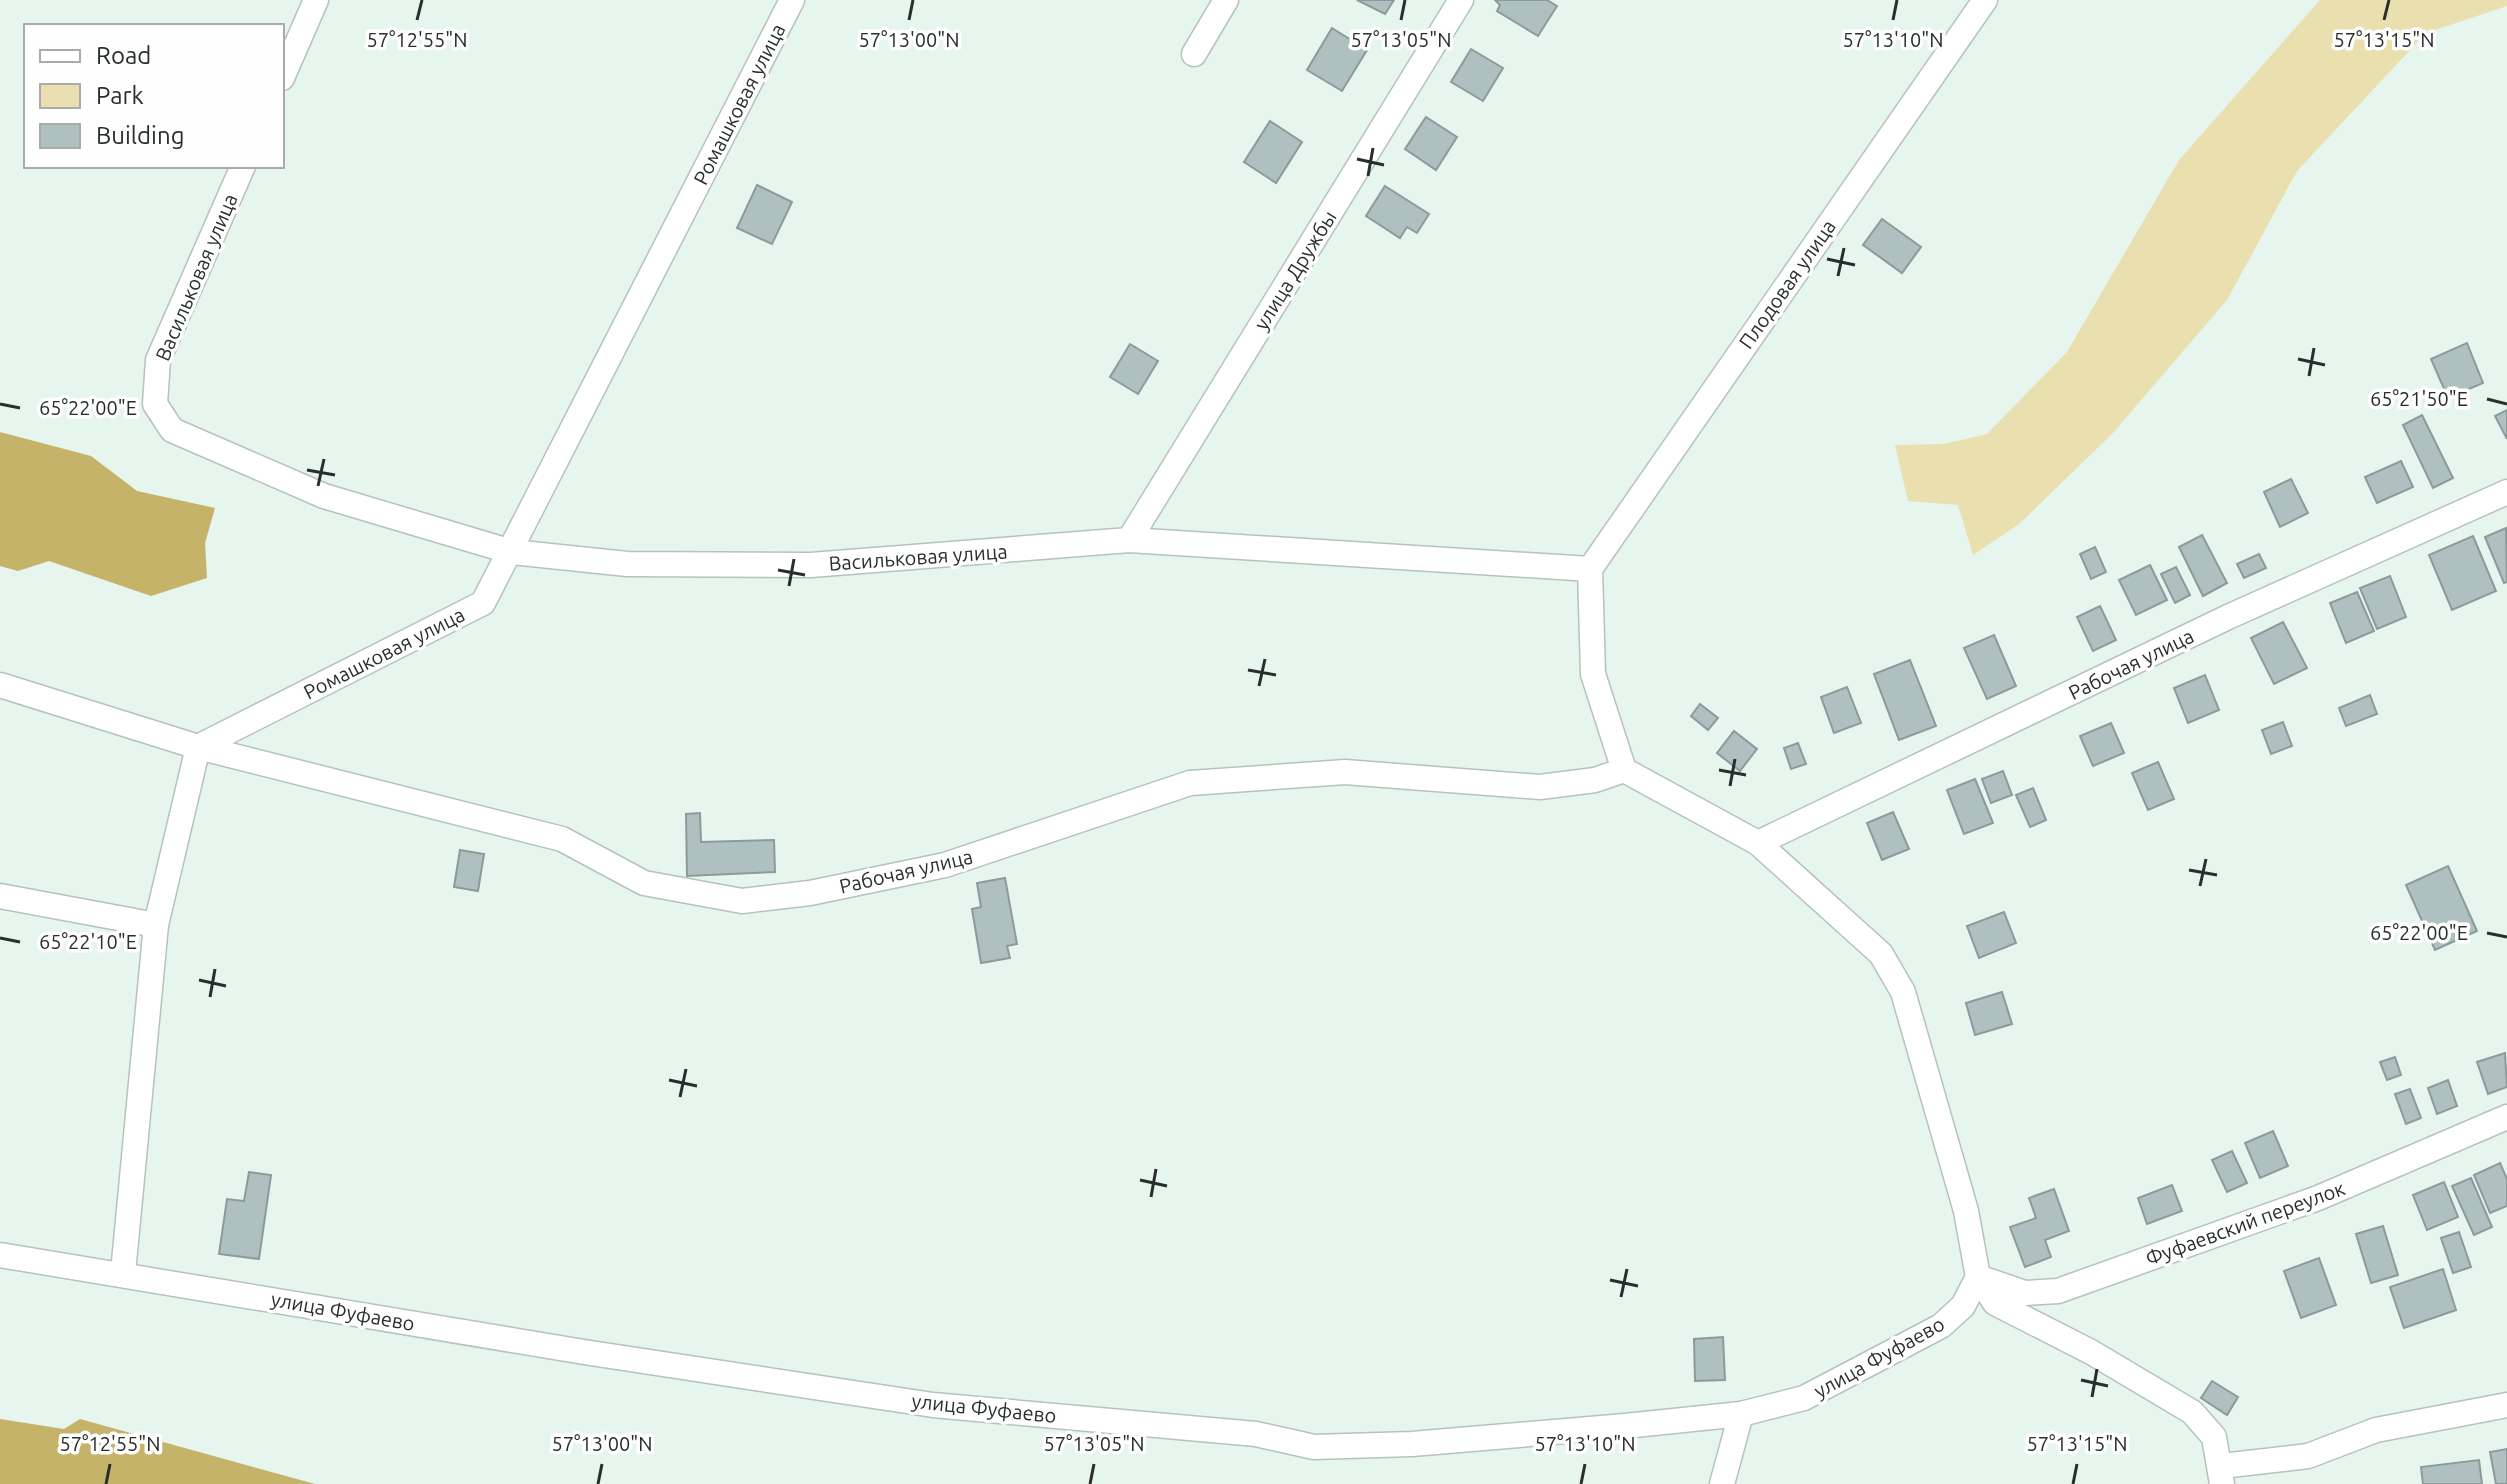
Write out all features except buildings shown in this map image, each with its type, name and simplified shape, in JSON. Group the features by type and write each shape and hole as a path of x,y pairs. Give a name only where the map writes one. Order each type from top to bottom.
{"street":[{"path":"284,73 316,0"},
{"name":"Ромашковая улица","path":"198,747 483,603 512,552 792,0"},
{"path":"1194,54 1226,0"},
{"name":"улица Дружбы","path":"1129,540 1461,0"},
{"name":"Плодовая улица","path":"1590,569 1985,0"},
{"name":"Васильковая улица","path":"242,168 158,360 155,404 172,430 324,496 512,552 627,564 811,565 1129,540 1590,569"},
{"name":"Рабочая улица","path":"1758,843 2228,617 2507,492"},
{"path":"1590,569 1593,674 1624,770 1758,843 1881,954 1903,992 1966,1211 1978,1277 1995,1303 2091,1352 2192,1412 2214,1437 2222,1475 2308,1456 2376,1430 2507,1405"},
{"name":"Рабочая улица","path":"0,685 198,747 562,839 644,883 742,901 810,893 945,865 1190,783 1345,772 1540,787 1595,780 1624,770"},
{"path":"123,1273 156,925 198,747"},
{"path":"0,896 156,925"},
{"name":"Фуфаевский переулок","path":"1978,1277 2025,1293 2058,1291 2318,1198 2507,1117"},
{"name":"улица Фуфаево","path":"0,1255 584,1352 933,1405 1256,1434 1314,1447 1412,1444 1741,1414 1804,1398 1941,1326 1963,1306 1978,1277"},
{"path":"1722,1484 1741,1414"}],"green space":[{"path":"2320,0 2507,0 2507,6 2426,33 2297,171 2227,300 2112,434 2019,524 1973,555 1958,505 1908,501 1895,445 1944,444 1987,434 2067,352 2179,160"}],"shaded area":[{"path":"0,432 91,456 137,491 215,508 205,543 207,578 151,596 49,561 18,571 0,566"},
{"path":"0,1419 64,1429 80,1419 315,1484 0,1484"}]}
